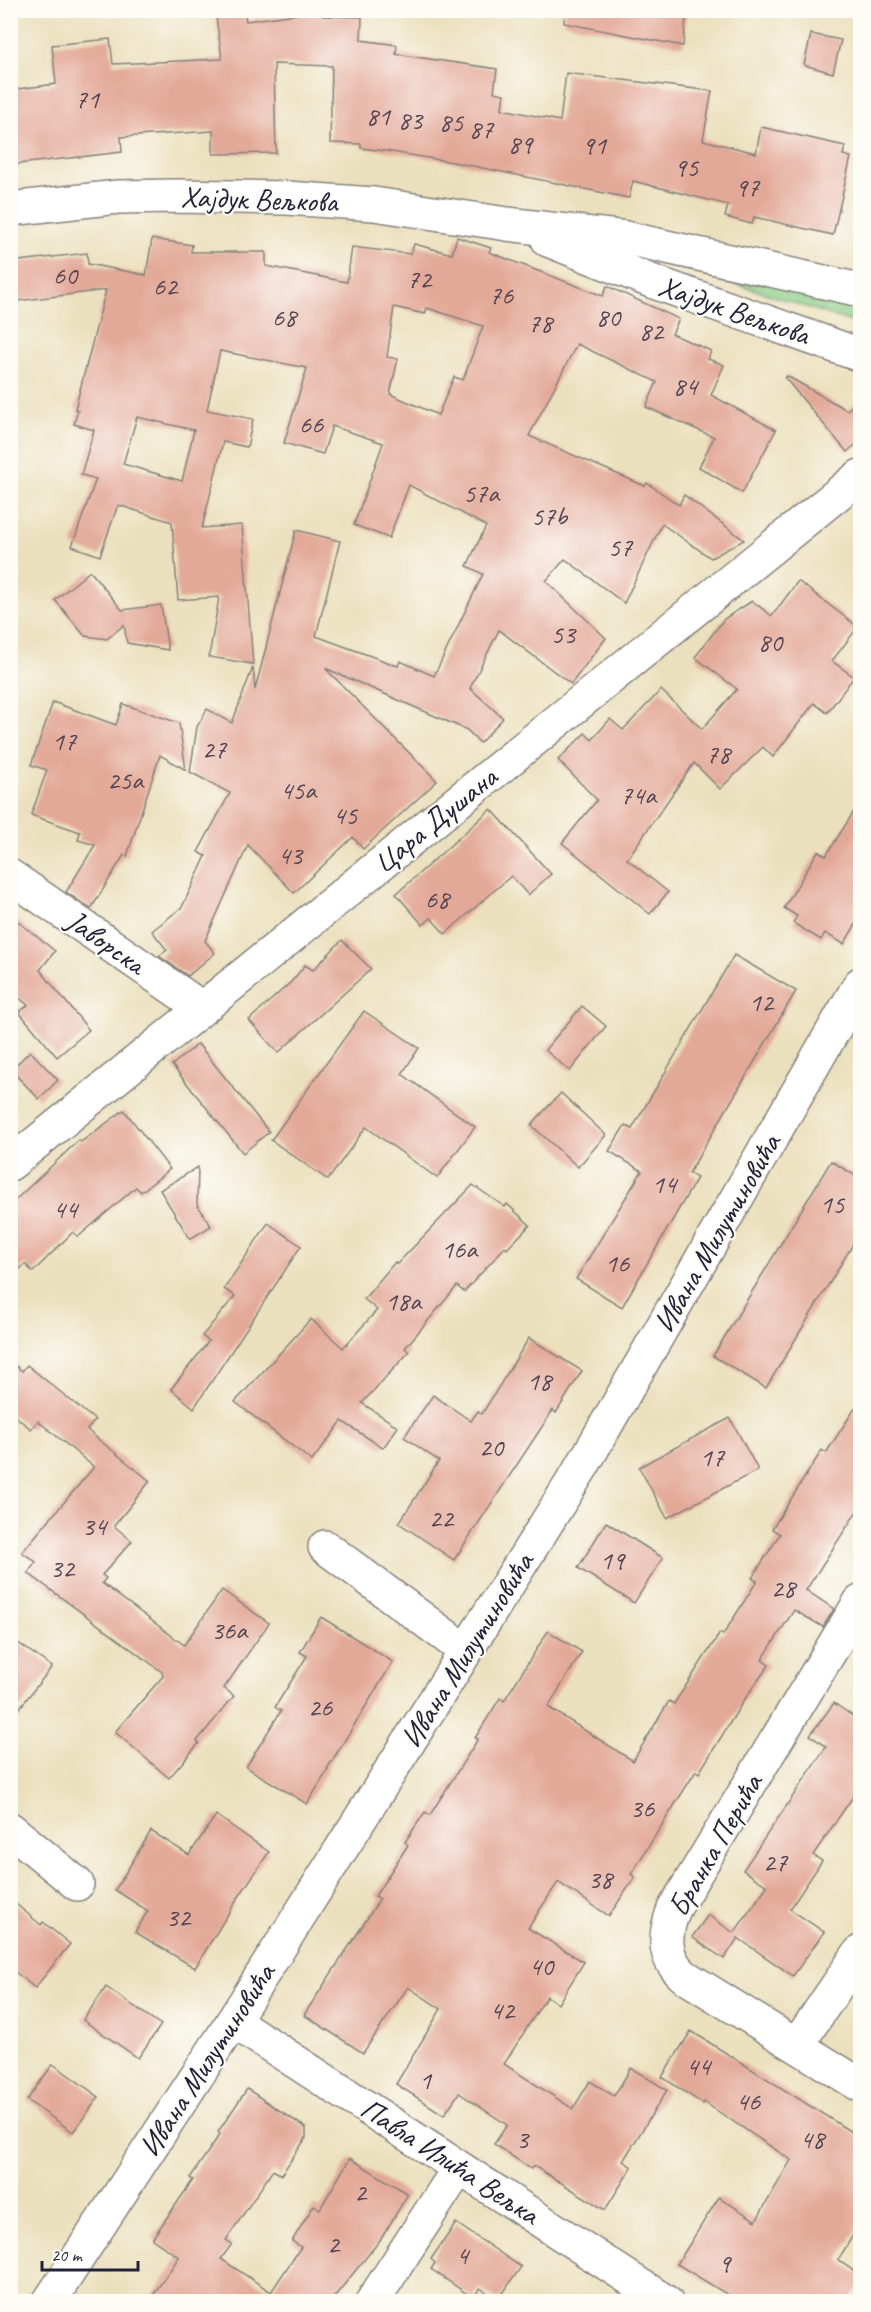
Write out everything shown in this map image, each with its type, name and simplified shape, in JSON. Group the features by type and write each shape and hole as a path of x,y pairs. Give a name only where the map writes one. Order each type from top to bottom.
{"street":[{"name":"Хајдук Вељкова","path":"10,209 118,197 228,195 374,204 507,224 626,238 861,290"},
{"name":"Хајдук Вељкова","path":"507,224 651,281 861,355"},
{"name":"Цара Душана","path":"10,1164 861,476"},
{"name":"Јаворска","path":"10,876 202,1008"},
{"name":"Ивана Милутиновића","path":"49,2301 233,2021 583,1465 861,984"},
{"path":"325,1547 466,1651"},
{"name":"Бранка Перића","path":"861,1602 674,1909 668,1924 667,1948 676,1969 861,2085"},
{"path":"10,1829 77,1884"},
{"path":"797,2045 861,1952"},
{"name":"Павла Илића Вељка","path":"233,2021 661,2300"},
{"path":"372,2301 459,2168"}],"green space":[{"path":"724,271 860,298 860,325 719,278"}],"building":[{"path":"215,10 244,10 246,21 297,14 297,10 323,10 323,16 362,17 361,40 397,45 396,54 497,69 494,92 504,94 502,109 560,121 566,73 712,91 703,140 756,153 761,127 845,146 843,155 851,157 833,235 754,217 752,224 725,217 728,205 633,181 629,198 458,163 361,148 361,144 330,143 332,66 274,64 276,153 213,154 213,131 121,137 122,152 10,165 10,90 56,84 52,45 110,39 113,64 222,59"},
{"path":"565,10 687,10 683,46 564,23"},
{"path":"811,34 841,40 833,73 804,65"},
{"path":"457,237 491,248 489,252 603,296 607,286 679,319 672,334 711,351 708,359 724,365 711,395 776,430 742,493 699,467 714,437 646,407 657,382 577,344 529,436 645,486 647,483 679,505 684,495 744,540 711,558 662,524 624,603 565,559 546,581 606,638 571,684 499,630 470,688 503,718 480,743 467,730 325,668 437,781 363,849 353,837 294,893 248,845 205,941 215,953 188,976 159,956 167,950 152,931 182,907 206,856 198,852 230,793 190,772 197,727 207,709 232,723 253,667 255,690 296,530 340,541 316,636 398,666 400,661 434,676 483,574 467,566 486,526 409,485 389,538 354,525 383,443 332,426 323,454 284,443 307,368 220,351 207,410 253,419 247,447 223,442 202,528 242,525 253,664 209,657 219,597 178,600 172,522 118,505 100,556 72,546 96,479 81,475 94,430 74,424 78,410 75,409 106,290 10,302 10,262 87,253 88,264 146,275 152,239 192,245 191,252 266,252 266,266 347,282 352,247 411,254 414,244 452,254","holes":["394,307 425,314 427,308 483,326 463,380 454,377 438,415 390,394 398,359 387,357","137,417 194,430 182,481 123,464"]},
{"path":"787,376 847,410 861,399 861,440 847,452 785,378"},
{"path":"90,571 122,610 161,605 168,650 127,643 124,625 107,639 85,636 55,600"},
{"path":"798,581 858,627 832,661 854,677 827,713 814,703 773,757 763,747 720,789 694,763 627,859 668,892 650,914 562,843 597,800 558,760 585,733 592,740 610,719 623,730 661,690 702,729 737,689 695,657 724,619 752,601 772,616"},
{"path":"53,702 116,725 123,704 179,723 186,770 160,755 127,856 124,855 91,909 66,892 95,845 78,840 80,832 31,815 47,770 31,765"},
{"path":"861,800 861,916 844,944 825,933 821,940 793,923 797,916 784,908 818,851 826,856"},
{"path":"491,809 551,874 528,895 511,876 445,934 431,918 423,925 396,894"},
{"path":"10,915 55,951 40,970 89,1030 57,1057 19,1012 28,1005 10,991"},
{"path":"342,940 371,969 278,1053 249,1020 291,982 305,965 313,970"},
{"path":"734,955 796,991 689,1173 697,1178 622,1307 576,1279 642,1171 609,1151 625,1125 632,1129"},
{"path":"582,1006 606,1026 570,1071 545,1050"},
{"path":"364,1011 419,1048 402,1074 475,1127 437,1178 366,1127 328,1180 271,1140"},
{"path":"198,1044 269,1132 243,1153 172,1065"},
{"path":"30,1051 58,1080 39,1099 11,1070"},
{"path":"561,1093 606,1135 578,1167 531,1125"},
{"path":"124,1110 170,1169 141,1192 136,1187 78,1237 73,1232 33,1272 25,1264 10,1279 10,1205 79,1140 81,1142"},
{"path":"831,1161 861,1179 861,1231 766,1388 713,1356"},
{"path":"198,1167 197,1204 211,1226 190,1239 160,1190"},
{"path":"473,1185 505,1207 507,1204 530,1225 507,1249 505,1247 464,1292 457,1286 405,1348 409,1352 362,1403 398,1427 383,1448 342,1421 312,1461 235,1402 311,1319 343,1348 377,1310 364,1299 395,1262 397,1264"},
{"path":"268,1223 301,1246 194,1408 171,1389 209,1341 202,1336 235,1296 224,1289"},
{"path":"529,1338 582,1371 556,1413 553,1410 454,1560 399,1523 439,1461 404,1437 433,1395 471,1421 478,1411 482,1414"},
{"path":"10,1361 22,1371 27,1365 95,1420 87,1430 150,1481 114,1526 132,1541 102,1575 106,1578 102,1583 184,1645 222,1590 269,1623 224,1688 234,1696 169,1778 115,1732 163,1676 162,1672 28,1573 36,1562 22,1552 94,1467 38,1421 31,1429 10,1412"},
{"path":"861,1399 861,1505 806,1590 834,1609 823,1627 794,1610 762,1660 769,1665 744,1700 699,1773 696,1771 631,1874 635,1877 609,1916 558,1882 528,1928 584,1962 558,2004 547,1996 504,2064 573,2109 590,2081 614,2096 631,2068 667,2090 623,2161 632,2167 605,2210 534,2166 531,2169 494,2144 507,2125 459,2093 444,2115 396,2084 441,2009 408,1987 363,2053 304,2015 380,1899 375,1896 408,1845 405,1842 425,1812 430,1815 478,1739 475,1738 500,1698 504,1701 548,1631 582,1652 548,1707 633,1761 669,1701 674,1704 720,1633 723,1635 757,1581 752,1578 780,1534 772,1529 822,1450 826,1453"},
{"path":"730,1418 758,1470 667,1518 639,1467"},
{"path":"606,1522 663,1558 634,1603 578,1568"},
{"path":"321,1617 393,1662 307,1804 246,1767 281,1711 275,1707 307,1656 300,1652"},
{"path":"10,1637 52,1667 10,1720"},
{"path":"834,1703 861,1722 861,1785 813,1855 822,1861 790,1909 824,1932 793,1976 738,1938 724,1959 692,1937 708,1915 734,1933 767,1886 743,1870 826,1747 810,1735"},
{"path":"216,1815 269,1852 195,1968 135,1932 148,1911 115,1890 151,1831 189,1855"},
{"path":"10,1899 41,1925 43,1922 70,1944 35,1988 10,1968"},
{"path":"106,1987 161,2025 138,2058 83,2020"},
{"path":"691,2031 861,2138 861,2222 838,2260 861,2276 861,2285 848,2301 738,2301 677,2264 719,2197 756,2221 791,2160 662,2077"},
{"path":"53,2064 99,2097 73,2132 27,2100"},
{"path":"247,2089 306,2128 306,2138 281,2175 273,2170 226,2240 232,2244 221,2259 271,2292 301,2247 292,2241 314,2205 320,2209 350,2158 408,2194 381,2239 331,2301 149,2301 179,2257 152,2239 193,2180 190,2178"},
{"path":"456,2223 521,2267 498,2300 480,2288 473,2298 431,2269 435,2263 431,2259"}]}
